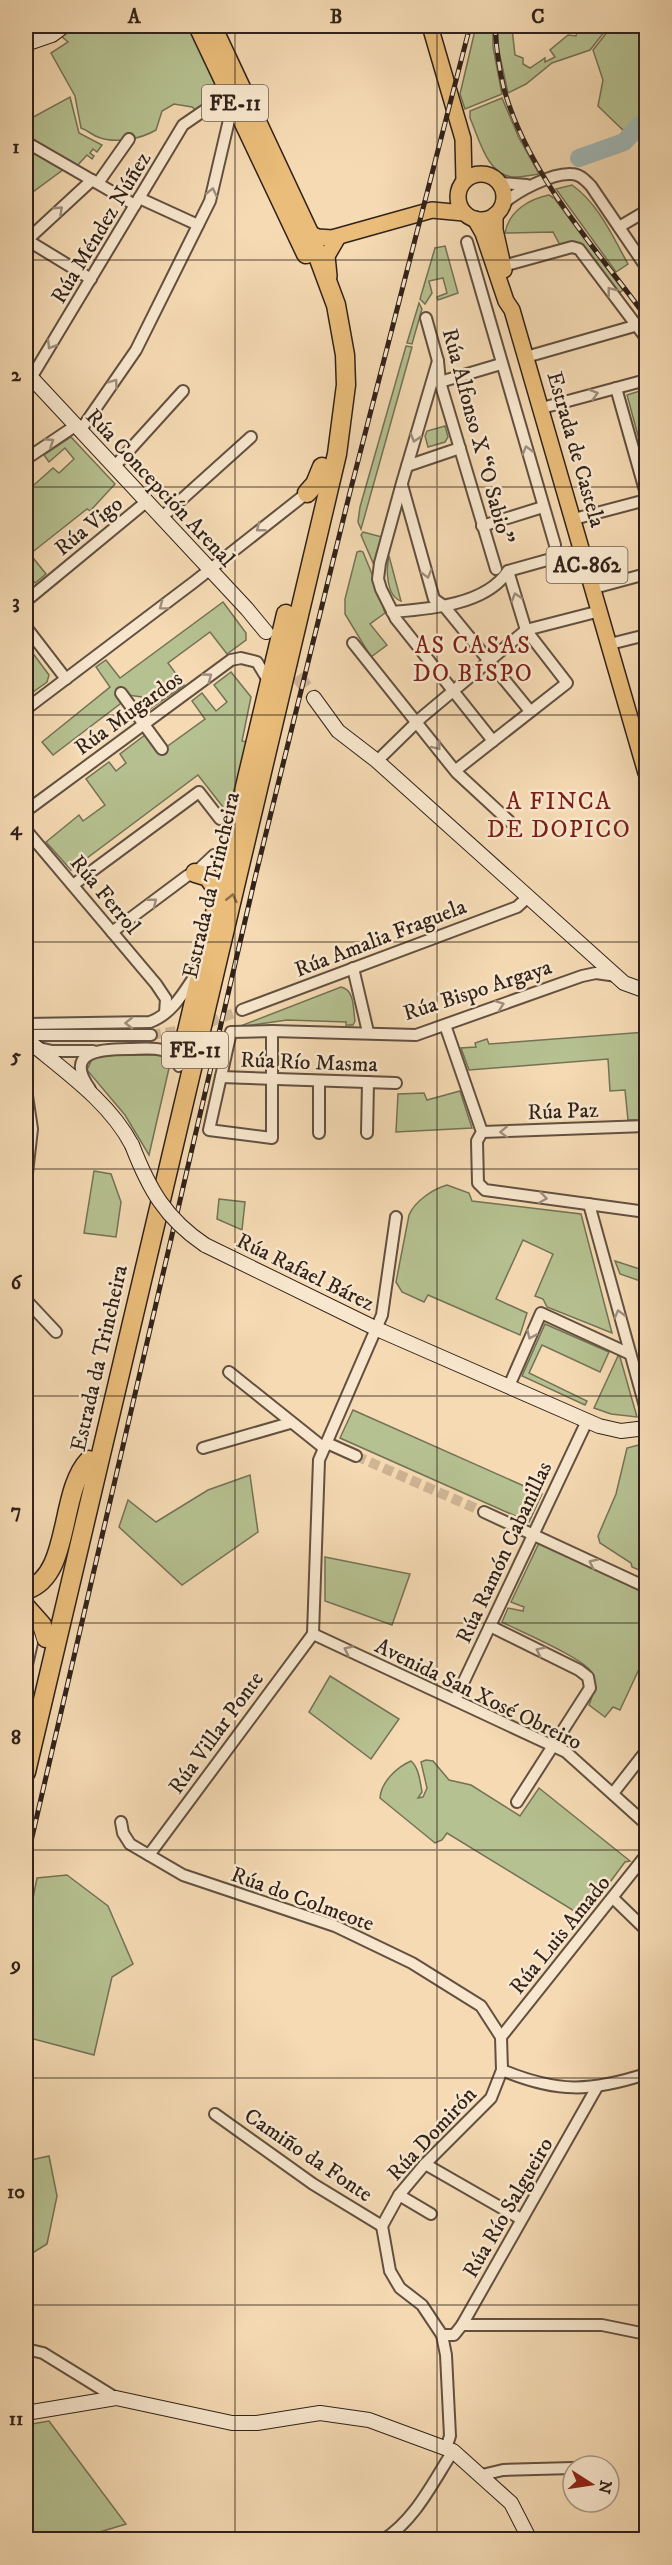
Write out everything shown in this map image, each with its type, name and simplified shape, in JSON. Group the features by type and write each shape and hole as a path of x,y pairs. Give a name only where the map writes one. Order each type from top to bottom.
{"highway":[{"name":"Estrada da Trincheira","path":"26,1772 337,454 346,385 345,355 336,305 310,235 275,174 237,123 222,76 198,26"},
{"name":"Estrada da Trincheira","path":"26,1724 89,1460 202,964 322,467 331,420 334,380 330,327 319,282 212,26"},
{"path":"307,493 315,484 322,467"},
{"path":"195,873 208,877 219,893"},
{"path":"26,1590 39,1584 55,1562 75,1480 89,1460"},
{"path":"26,1607 42,1625 46,1638"}],"main road":[{"path":"430,26 463,139 485,174 500,183"},
{"path":"461,186 463,139"},
{"path":"275,174 310,220 329,230 345,234"},
{"path":"310,235 325,238 345,234 432,210 477,174 485,174"},
{"name":"AC-862","path":"500,183 503,190 495,230 513,301 512,310"},
{"name":"AC-862","path":"461,186 459,205 483,233 506,301 512,310"},
{"path":"432,210 489,219 499,209"},
{"path":"336,305 327,256 345,234"},
{"name":"Estrada de Castela","path":"512,310 646,773"}],"street":[{"path":"26,44 52,35 64,26"},
{"path":"26,459 78,429 136,350 210,201 237,123 213,106 222,92 222,76"},
{"name":"Rúa Méndez Núñez","path":"28,375 91,279 183,125 213,106"},
{"path":"91,279 26,240 95,182 129,139"},
{"path":"26,142 95,182 137,202 198,225"},
{"path":"499,209 518,192 533,184 570,173 580,176 591,186 646,267"},
{"path":"500,183 533,184"},
{"path":"619,227 646,211"},
{"path":"467,242 555,545"},
{"path":"503,266 572,247 579,249 646,338"},
{"name":"Rúa Alfonso X “O Sabio”","path":"426,318 438,361 440,382 496,569 508,571 526,630 567,683 530,711"},
{"path":"526,357 638,325"},
{"path":"438,361 379,571 381,589 392,612 493,741"},
{"path":"440,382 501,364"},
{"name":"Rúa Concepción Arenal","path":"28,375 266,632"},
{"path":"542,408 646,380"},
{"path":"616,388 646,494"},
{"path":"114,467 183,391"},
{"path":"161,518 251,437"},
{"path":"407,466 460,448"},
{"path":"402,483 434,600 444,606 530,711 456,770"},
{"path":"26,709 307,493"},
{"path":"574,519 646,500"},
{"name":"Rúa Vigo","path":"26,601 146,502"},
{"path":"482,526 543,507"},
{"path":"392,612 444,606 488,593 502,581 508,571 583,550"},
{"path":"488,593 496,569"},
{"path":"594,588 646,574"},
{"path":"377,761 418,722 526,630 600,611"},
{"path":"26,627 66,679"},
{"path":"610,644 646,635"},
{"path":"353,643 456,772 509,821"},
{"name":"Rúa Mugardos","path":"26,811 231,660 242,658 257,662 269,682"},
{"path":"121,693 162,749"},
{"path":"314,698 338,731 377,761 628,986 646,991"},
{"path":"73,885 199,792 220,819"},
{"name":"Rúa Ferrol","path":"26,830 156,984 166,999 165,1013"},
{"path":"112,932 195,873 214,855"},
{"name":"Rúa Amalia Fraguela","path":"242,1010 517,906 528,897"},
{"path":"591,974 592,962 596,958"},
{"path":"26,1024 142,1023 155,1020 165,1013 202,964"},
{"path":"352,968 368,1032"},
{"name":"Rúa Bispo Argaya","path":"221,1077 231,1032 368,1032 411,1035 591,974 617,976"},
{"path":"445,1025 482,1132 477,1141 478,1183 485,1190 646,1212"},
{"path":"221,1077 209,1130 272,1138 272,1031"},
{"path":"28,1042 151,1035"},
{"path":"28,1042 52,1051 160,1049 171,1055 179,1066"},
{"name":"Rúa Rafael Bárez","path":"28,1042 103,1106 119,1123 157,1199 178,1223 205,1245 377,1329 587,1420 621,1431 646,1428"},
{"path":"93,1051 83,1059 82,1075 103,1106"},
{"name":"Rúa Río Masma","path":"221,1077 396,1083"},
{"path":"319,1081 320,1132"},
{"path":"367,1133 368,1082"},
{"path":"26,1089 32,1129 26,1182"},
{"name":"Rúa Paz","path":"482,1132 646,1126"},
{"path":"589,1204 646,1410"},
{"path":"313,1634 319,1460 382,1315 396,1217"},
{"path":"26,1300 56,1332"},
{"path":"508,1386 541,1313 630,1354"},
{"path":"229,1372 290,1423 326,1446 356,1456"},
{"name":"Rúa Ramón Cabanillas","path":"455,1700 587,1420"},
{"path":"203,1448 290,1423"},
{"path":"484,1512 646,1587"},
{"path":"26,1625 32,1643 26,1669"},
{"path":"490,1626 579,1670 588,1677 590,1688 517,1802"},
{"name":"Avenida San Xosé Obreiro","path":"313,1634 566,1752 614,1792 646,1824"},
{"name":"Rúa Villar Ponte","path":"150,1855 313,1634"},
{"path":"614,1792 646,1751"},
{"name":"Rúa do Colmeote","path":"121,1822 123,1833 130,1844 183,1875 335,1926 412,1963 481,2006 501,2037"},
{"name":"Rúa Luis Amado","path":"501,2037 646,1855"},
{"path":"613,1898 646,1930"},
{"path":"501,2037 501,2070 528,2082 563,2088 597,2087 646,2074"},
{"name":"Rúa Domirón","path":"382,2226 399,2195 425,2164 491,2098 501,2070"},
{"name":"Rúa Río Salgueiro","path":"462,2325 597,2087"},
{"name":"Camiño da Fonte","path":"215,2114 313,2184 382,2226"},
{"path":"425,2164 521,2219"},
{"path":"399,2195 431,2214"},
{"path":"382,2226 390,2271 400,2288 422,2305 442,2335 446,2355 450,2436 449,2450 417,2508 394,2533 383,2540"},
{"path":"442,2335 454,2334 462,2325 602,2325 646,2334"},
{"path":"26,2349 43,2353 116,2398 232,2423 257,2423 320,2413 359,2418 449,2450 482,2475 511,2503 530,2540"},
{"path":"26,2413 116,2398"},
{"path":"482,2475 503,2470 561,2468"}],"green space":[{"path":"73,26 189,26 215,81 212,96 197,111 192,107 174,104 162,111 156,130 143,136 128,140 112,140 96,136 81,128 75,96 51,53 68,42 61,36"},
{"path":"476,26 493,26 493,47 502,94 465,109 460,94"},
{"path":"498,26 521,26 512,28 515,55 523,58 523,64 530,68 545,58 545,62 555,57 550,50 568,35 576,36 577,30 570,26 609,26 590,50 552,63 526,84 508,93 498,47"},
{"path":"612,26 646,26 646,119 643,118 626,133 598,106 603,80 593,50"},
{"path":"70,97 79,133 102,145 97,152 93,149 90,153 94,156 92,159 87,155 76,167 26,135 26,121"},
{"path":"502,98 519,138 539,174 517,177 505,175 497,170 485,155 470,118 470,111"},
{"path":"26,148 64,169 26,197"},
{"path":"572,185 590,201 611,232 628,264 616,272 556,189"},
{"path":"549,195 554,198 623,290 618,294 582,249 560,245 553,232 505,233 515,212 527,203"},
{"path":"445,246 458,293 438,300 437,297 447,293 443,278 429,281 432,293 425,304 420,299 435,248"},
{"path":"419,303 422,309 412,344 407,343"},
{"path":"406,346 412,347 361,529 358,522 360,507"},
{"path":"646,389 646,465 627,395"},
{"path":"445,426 448,437 445,442 428,447 425,436 427,431"},
{"path":"71,437 115,484 90,511 87,509 30,554 46,574 35,583 26,571 26,492 53,468 59,473 74,459 65,448 49,462 44,455"},
{"path":"363,532 382,537 374,565 361,535"},
{"path":"357,552 363,552 385,606 383,607 385,613 370,624 387,645 371,657 345,614 345,599"},
{"path":"389,556 401,601 392,594 390,588"},
{"path":"223,602 246,633 246,640 227,654 210,632 168,663 184,685 150,709 142,697 128,695 120,704 53,755 42,742 110,687 96,667 106,660 120,678"},
{"path":"26,644 49,675 47,682 26,697"},
{"path":"231,672 251,697 242,741 247,742 230,816 198,775 71,870 46,842 79,815 83,821 105,805 86,779 109,762 116,771 126,763 120,754 145,735 158,753 205,719 192,701 202,693 216,711 227,702 214,685"},
{"path":"341,987 346,989 351,996 355,1021 353,1025 346,1025 346,1022 287,1020 238,1027"},
{"path":"646,1032 646,1120 628,1120 625,1090 610,1091 608,1059 469,1070 461,1048 476,1047 475,1043 487,1039 489,1044"},
{"path":"163,1055 169,1059 170,1064 149,1155 125,1115 87,1070 93,1057"},
{"path":"460,1091 472,1128 396,1132 398,1094 424,1093 427,1100"},
{"path":"94,1171 111,1174 121,1202 116,1237 84,1233"},
{"path":"447,1185 469,1193 472,1201 581,1214 612,1333 547,1307 543,1299 535,1296 553,1254 523,1240 496,1299 527,1313 520,1335 428,1295 424,1302 402,1292 396,1282 409,1215 425,1196"},
{"path":"219,1199 245,1202 242,1230 217,1219"},
{"path":"615,1261 646,1271 646,1283 620,1274"},
{"path":"545,1324 609,1352 600,1372 542,1345 529,1373 587,1401 585,1405 522,1376"},
{"path":"618,1356 637,1417 611,1414 594,1408"},
{"path":"353,1410 542,1494 529,1522 340,1438"},
{"path":"646,1443 646,1573 632,1567 631,1563 600,1543 598,1536 616,1494 627,1448"},
{"path":"250,1475 258,1532 182,1585 119,1527 128,1500 156,1522 208,1490"},
{"path":"539,1543 646,1592 646,1654 620,1710 613,1707 605,1717 589,1705 594,1681 587,1667 565,1653 502,1622 508,1608 523,1611 524,1607 511,1602"},
{"path":"325,1557 410,1574 392,1625 325,1601"},
{"path":"330,1676 399,1719 371,1759 309,1712"},
{"path":"411,1761 420,1779 422,1792 418,1798 423,1797 427,1788 421,1762 433,1761 449,1780 471,1785 520,1816 539,1788 630,1861 625,1862 584,1917 447,1833 442,1840 435,1843 380,1798 383,1786 391,1776"},
{"path":"67,1875 108,1906 133,1964 112,1977 94,2055 26,2037 26,1933 37,1878"},
{"path":"49,2156 57,2196 47,2244 26,2257 26,2161"},
{"path":"49,2421 126,2524 77,2539 26,2539 26,2425"}],"waterway":[{"path":"579,158 624,142 640,125 646,124"}],"tunnel":[{"path":"285,659 314,698"},
{"path":"151,1035 195,1028 242,1010"},
{"path":"356,1456 484,1512"}],"railway":[{"path":"26,1863 255,878 349,496 470,26"},
{"path":"495,26 504,89 529,151 565,209 646,317"}],"district":[{"name":"AS CASAS DO BISPO","path":"473,659"},
{"name":"A FINCA DE DOPICO","path":"559,815"}]}
